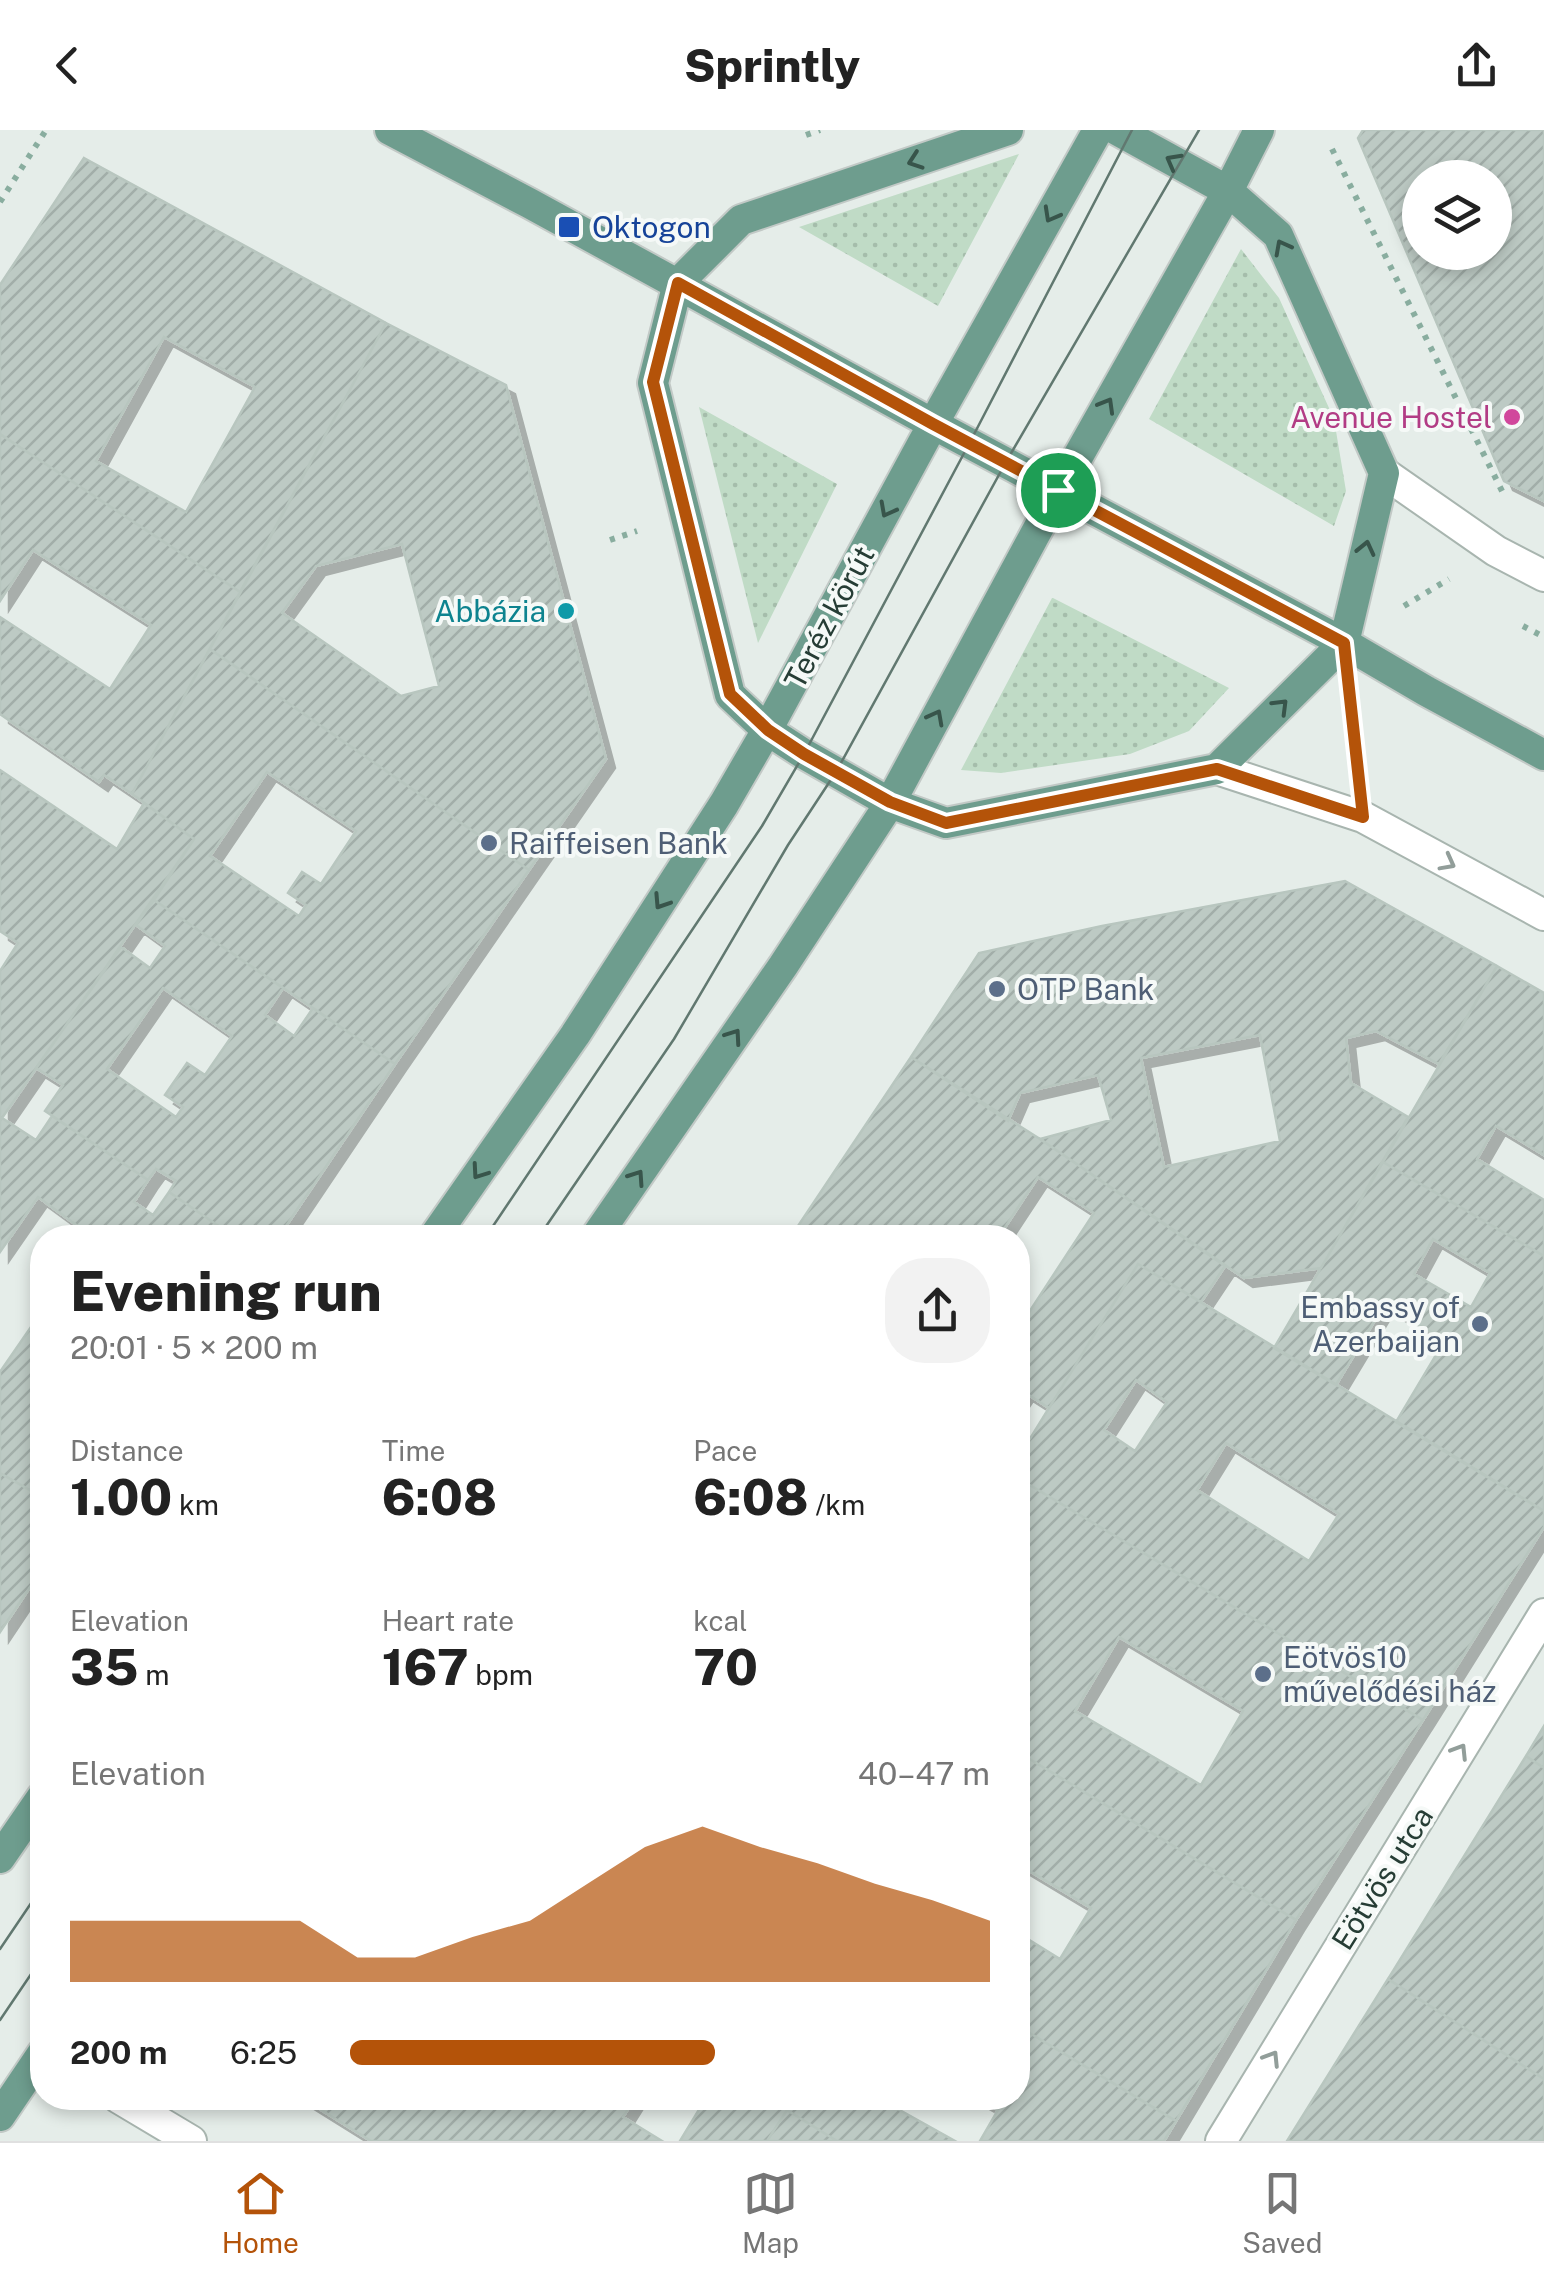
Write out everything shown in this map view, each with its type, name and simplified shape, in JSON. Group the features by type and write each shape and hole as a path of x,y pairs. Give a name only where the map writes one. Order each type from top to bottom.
{"main road":[{"path":"390,130 1544,754"},
{"path":"1008,130 741,220 678,283 653,382 730,694 768,730 890,802 946,823 1217,769 1344,643 1384,473 1278,235 1228,192 1117,130"},
{"name":"Teréz körút","path":"442,1225 575,1035 724,804 1098,130"},
{"path":"605,1225 890,802 1259,130"},
{"path":"0,1858 30,1815"},
{"path":"0,2116 30,2072"}],"street":[{"path":"1384,473 1496,551 1544,576"},
{"path":"1217,769 1363,817 1544,915"},
{"name":"Eötvös utca","path":"1221,2141 1544,1614"},
{"path":"139,2110 192,2141"}],"path":[{"path":"0,202 46,130"},
{"path":"806,135 820,130"},
{"path":"1332,149 1504,495"},
{"path":"610,540 640,530"},
{"path":"1363,817 1344,643 1496,551"}],"green space":[{"path":"1019,154 938,306 799,227"},
{"path":"1241,249 1279,298 1334,419 1346,491 1334,526 1149,419"},
{"path":"699,407 837,484 758,643"},
{"path":"1052,598 1229,688 1189,731 1130,754 1001,773 961,770"}],"building":[{"path":"1363,130 1544,130 1544,501 1504,481 1414,270 1512,270 1512,160 1402,160 1402,241 1358,138"},
{"path":"84,158 386,323 240,592 0,434 0,285","holes":["164,337 255,387 186,512 96,461"]},
{"path":"386,323 506,385 606,759 529,870 210,649","holes":["402,544 439,686 401,696 282,613 316,566"]},
{"path":"0,434 240,592 132,794 104,775 99,782 0,714 0,617 110,689 151,625 33,550 0,601"},
{"path":"210,649 529,870 395,1064 154,900 194,839 132,794","holes":["267,772 356,831 321,884 302,872 288,893 306,905 299,916 210,856"]},
{"path":"0,770 117,849 144,803 194,839 0,1121 0,971 18,943 0,931"},
{"path":"1345,881 1497,966 1439,1064 1376,1031 1346,1038 1351,1083 1408,1117 1321,1268 1244,1278 1040,1139 1111,1120 1098,1075 1020,1093 1008,1121 911,1057 979,953","holes":["1260,1035 1280,1141 1164,1167 1141,1058"]},
{"path":"154,900 283,988 265,1015 294,1036 313,1008 395,1064 287,1225 217,1225 169,1192 176,1181 156,1169 148,1180 45,1111 63,1085 36,1068 121,947 150,968 165,946 136,925","holes":["163,988 232,1036 205,1075 187,1063 165,1095 183,1107 176,1117 107,1069"]},
{"path":"1497,966 1544,993 1544,1155 1496,1126 1477,1159 1544,1200 1544,1256 1383,1162"},
{"path":"911,1057 1040,1139 1225,1266 1201,1302 1138,1264 1049,1408 1030,1396 1030,1311 1094,1213 1038,1177 1007,1225 799,1225"},
{"path":"52,1116 148,1180 134,1202 153,1215 169,1192 217,1225 76,1225 38,1197 0,1252 0,1121 2,1118 36,1140"},
{"name":"Embassy of Azerbaijan","path":"1383,1162 1544,1256 1544,1511 1396,1422 1445,1340 1384,1305 1336,1385 1274,1348","holes":["1433,1239 1490,1273 1471,1307 1414,1274"]},
{"path":"1138,1264 1544,1511 1544,1527 1423,1720 1030,1485 1030,1439","holes":["1136,1380 1167,1402 1135,1451 1104,1430","1226,1443 1339,1514 1309,1561 1197,1490"]},
{"path":"30,1328 30,1490 0,1473 0,1372"},
{"path":"0,1473 30,1490 30,1587 0,1632"},
{"name":"Eötvös10 művelődési ház","path":"1030,1485 1423,1720 1296,1920 1030,1759","holes":["1119,1637 1243,1711 1201,1785 1075,1711"]},
{"path":"1544,1726 1544,1768 1526,1756"},
{"path":"1526,1756 1544,1768 1544,2079 1388,1979"},
{"path":"1030,1759 1296,1920 1176,2121 1030,2033 1030,1940 1060,1959 1091,1908 1030,1871"},
{"path":"1388,1979 1544,2079 1544,2141 1287,2141"},
{"path":"1030,2033 1176,2121 1164,2141 980,2141 998,2110 1030,2110"},
{"path":"321,2110 627,2110 623,2117 662,2141 371,2141"},
{"path":"699,2110 787,2110 767,2141 680,2141"},
{"path":"787,2110 899,2110 955,2141 837,2141"},
{"path":"787,2110 837,2141 767,2141"}],"tram line":[{"path":"494,1225 762,826 804,754 1132,130"},
{"path":"547,1225 674,1039 788,845 836,772 1006,462 1199,130"},
{"path":"0,1949 30,1905"},
{"path":"0,2020 30,1976"}],"place":[{"name":"Oktogon","path":"569,227"},
{"name":"Avenue Hostel","path":"1512,417"},
{"name":"Abbázia","path":"566,611"},
{"name":"Raiffeisen Bank","path":"489,843"},
{"name":"OTP Bank","path":"997,989"},
{"name":"Embassy of Azerbaijan","path":"1480,1324"},
{"name":"Eötvös10 művelődési ház","path":"1263,1674"}],"route":[{"path":"678,283 1058,490 1344,643 1363,817 1217,769 946,823 890,802 768,730 730,694 653,382 678,283"}]}
